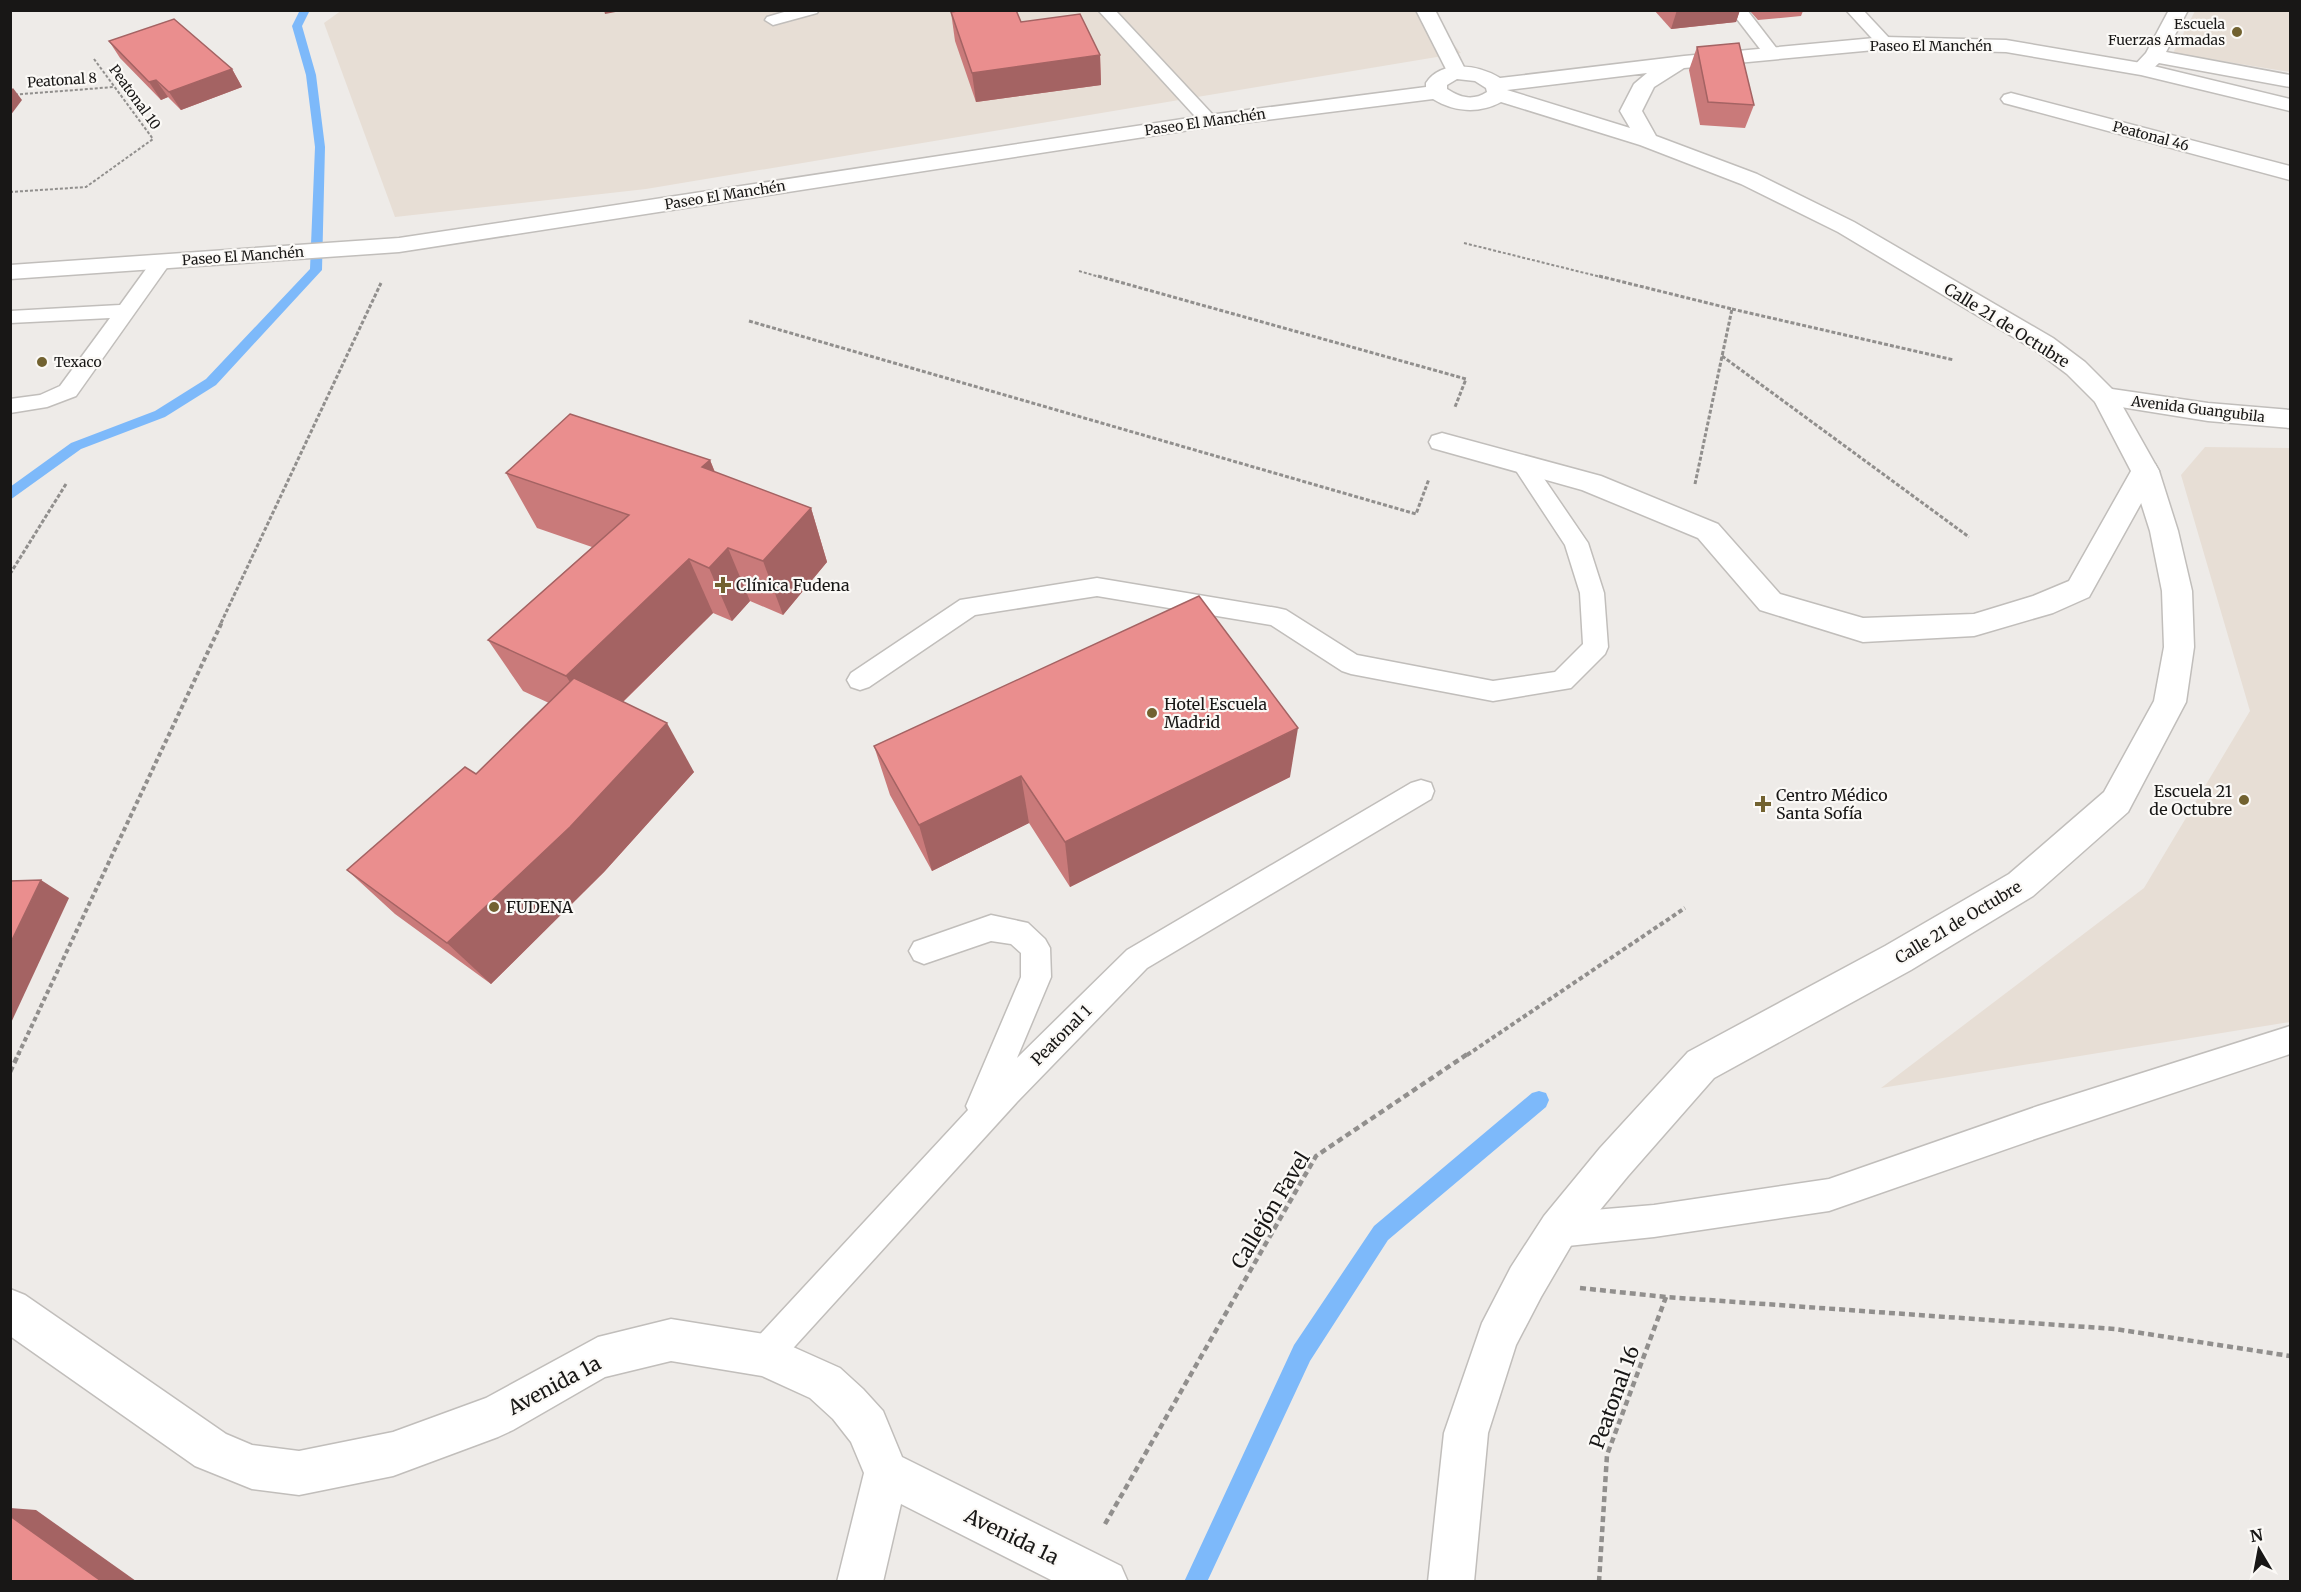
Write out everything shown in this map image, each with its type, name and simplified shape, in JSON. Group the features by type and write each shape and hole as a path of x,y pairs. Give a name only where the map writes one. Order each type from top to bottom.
{"street":[{"path":"1425,10 1457,73 1444,76 1436,83 1437,92 1449,101 1469,105 1488,103 1497,90"},
{"path":"2179,10 2148,63 2290,81"},
{"name":"Paseo El Manchén","path":"1497,90 1684,62 1885,43 2006,46 2148,63 2290,105"},
{"path":"1648,140 1631,111 1637,92 1655,75 1684,62"},
{"name":"Calle 21 de Octubre","path":"1451,1581 1466,1432 1497,1338 1526,1282 1558,1230 1614,1162 1701,1065 1898,958 2021,885 2116,802 2170,702 2179,647 2177,591 2164,531 2145,471 2105,397 2076,368 2044,344 1846,227 1749,179 1648,140 1497,90 1480,75 1457,73"},
{"name":"Paseo El Manchén","path":"10,272 399,245 1209,121 1437,92"},
{"name":"Peatonal 46","path":"2011,99 2290,173"},
{"name":"Avenida Guangubila","path":"2105,397 2208,412 2290,419"},
{"path":"1442,442 1591,483 1708,531 1770,602 1863,630 1974,625 2043,605 2079,589 2145,471"},
{"name":"Avenida 1a","path":"10,1310 211,1450 252,1467 299,1473 393,1454 498,1415 598,1358 671,1340 764,1355 825,1383 848,1404 867,1426 886,1473 1092,1575"},
{"path":"860,1581 886,1473"}],"lane":[{"path":"773,20 811,10"},
{"path":"1106,10 1209,121"},
{"path":"1738,10 1773,54"},
{"path":"1854,10 1885,43"},
{"path":"10,406 53,400 68,391 161,262"},
{"path":"10,317 126,311"},
{"path":"860,680 969,607 1098,587 1277,617 1351,664 1493,691 1562,681 1596,647 1592,593 1576,543 1524,466"},
{"name":"Peatonal 1","path":"764,1355 975,1124 1137,959 1421,791"},
{"path":"924,951 991,928 1018,932 1035,948 1036,977 975,1124"},
{"path":"1558,1230 1654,1221 1828,1195 2038,1122 2290,1041"}],"path":[{"name":"Peatonal 10","path":"10,192 86,187 153,139 94,59"},
{"name":"Peatonal 8","path":"10,95 115,87"},
{"path":"1464,243 1731,309 1953,360"},
{"path":"10,1072 399,245"},
{"path":"749,321 1416,514 1466,379 1079,271"},
{"path":"1687,523 1731,309"},
{"path":"1722,356 1969,537"},
{"path":"10,574 66,484"},
{"name":"Callejón Favel","path":"1092,1575 1316,1156 1685,908"},
{"path":"1526,1282 1666,1297 2115,1329 2290,1356"},
{"name":"Peatonal 16","path":"1599,1581 1607,1455 1666,1297"}],"shaded area":[{"path":"342,10 1424,10 1461,53 646,189 395,217 324,23"},
{"name":"Escuela Fuerzas Armadas","path":"2195,11 2290,11 2290,72 2173,53"},
{"name":"Escuela 21 de Octubre","path":"2205,447 2290,448 2290,1022 1881,1088 2144,888 2250,711 2181,475"}],"building":[{"path":"1016,10 1021,22 1080,14 1100,55 972,73 951,12"},
{"path":"174,19 232,69 169,92 156,80 149,82 109,41"},
{"path":"1739,43 1754,105 1708,102 1697,47"},
{"path":"570,414 710,460 702,467 811,508 763,561 728,548 709,568 689,559 566,676 488,640 629,515 506,473"},
{"path":"1199,596 1298,728 1065,842 1021,776 919,825 874,746"},
{"path":"574,678 667,723 570,827 447,943 347,870 465,767 476,774"},
{"path":"41,880 10,944 10,881"},
{"path":"10,1516 101,1581 10,1581"}],"waterway":[{"path":"10,495 76,446 160,414 211,382 316,270 320,147 311,75 297,26 305,10"},
{"path":"1195,1582 1302,1353 1381,1233 1539,1100"}],"place":[{"name":"Escuela Fuerzas Armadas","path":"2237,32"},
{"name":"Texaco","path":"42,362"},
{"name":"Clínica Fudena","path":"723,585"},
{"name":"Hotel Escuela Madrid","path":"1152,713"},
{"name":"Escuela 21 de Octubre","path":"2244,800"},
{"name":"Centro Médico Santa Sofía","path":"1763,804"},
{"name":"FUDENA","path":"494,907"}]}
